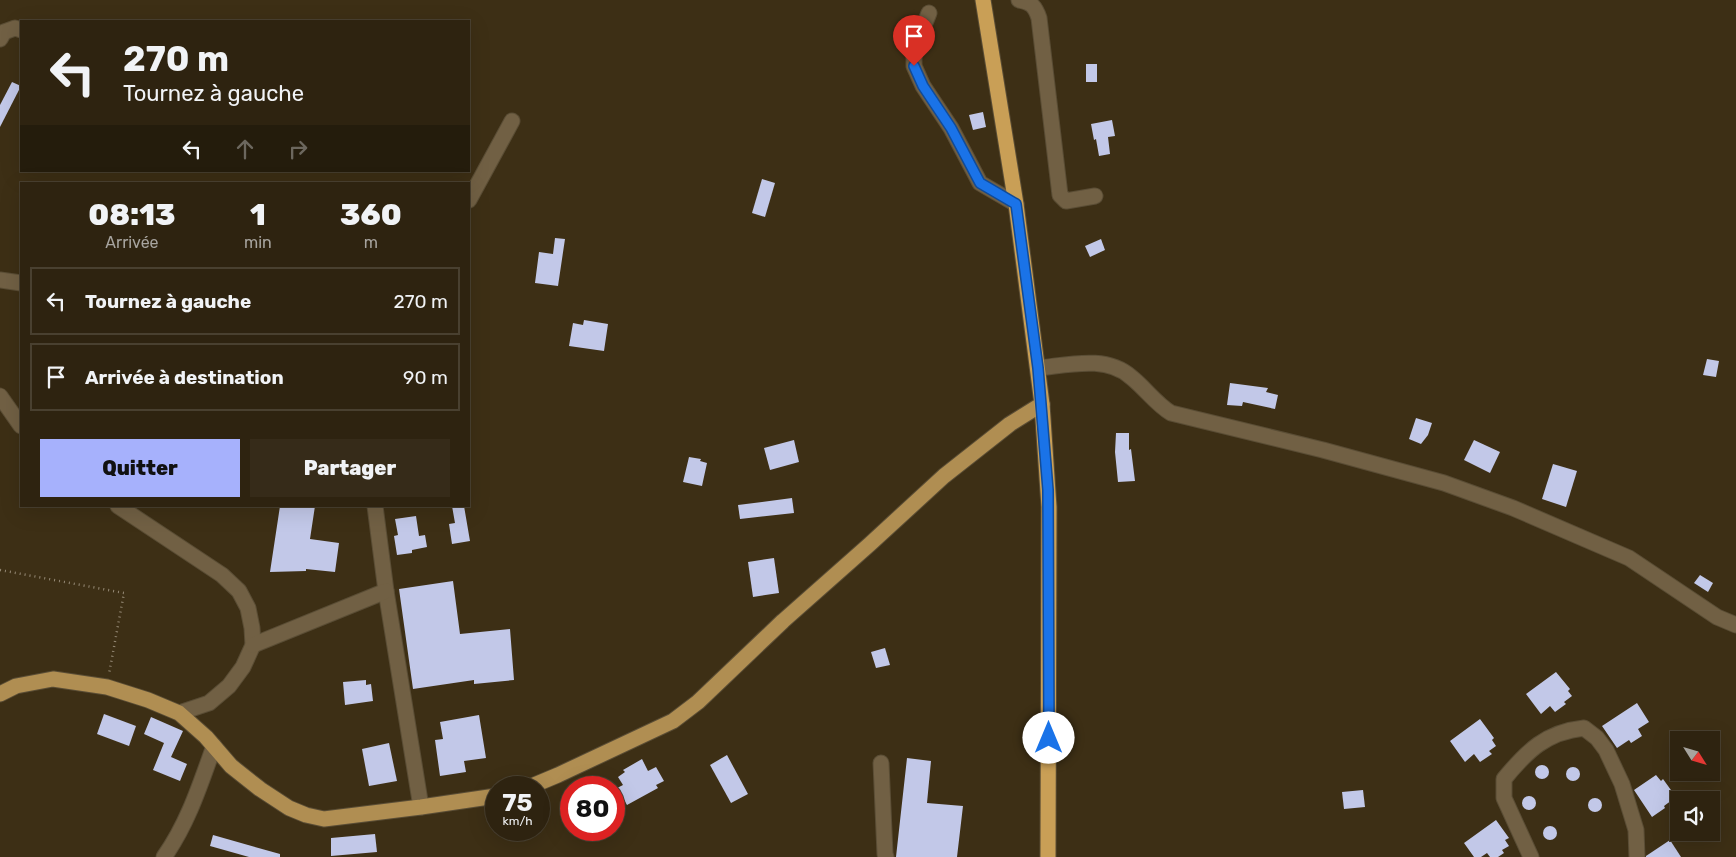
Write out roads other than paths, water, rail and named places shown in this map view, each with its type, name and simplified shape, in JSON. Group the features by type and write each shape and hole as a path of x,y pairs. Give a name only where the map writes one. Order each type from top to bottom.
{"highway":[{"path":"983,0 1016,204 1042,404 1049,507 1048,857"}],"main road":[{"path":"550,778 673,721 698,702 782,620 870,544 944,476 1010,424 1042,404"},
{"path":"0,694 16,686 53,680 107,688 148,700 179,713 214,746 231,766 260,789 289,808 306,815 324,819 485,798"}],"street":[{"path":"1019,0 1028,1 1032,4 1036,8 1039,18 1060,195 1066,201 1095,196"},
{"path":"929,13 916,45 914,66 920,79 951,128 980,183 1016,204"},
{"path":"0,40 4,32 14,28 20,30"},
{"path":"470,198 512,121"},
{"path":"0,280 20,283"},
{"path":"1038,368 1080,363 1109,364 1126,373 1164,409 1171,413 1323,450 1444,483 1513,508 1629,558 1717,617 1736,625"},
{"path":"0,396 20,425"},
{"path":"120,507 222,575 239,592 248,608 253,645 243,667 229,686 209,703 179,713"},
{"path":"375,507 386,591 421,807"},
{"path":"253,645 386,591"},
{"path":"1531,857 1504,798 1504,779 1518,762 1541,742 1566,730 1584,728 1597,738 1606,750 1622,784 1636,830 1637,857"},
{"path":"164,857 178,836 190,812 214,746"},
{"path":"881,763 886,857"}]}
